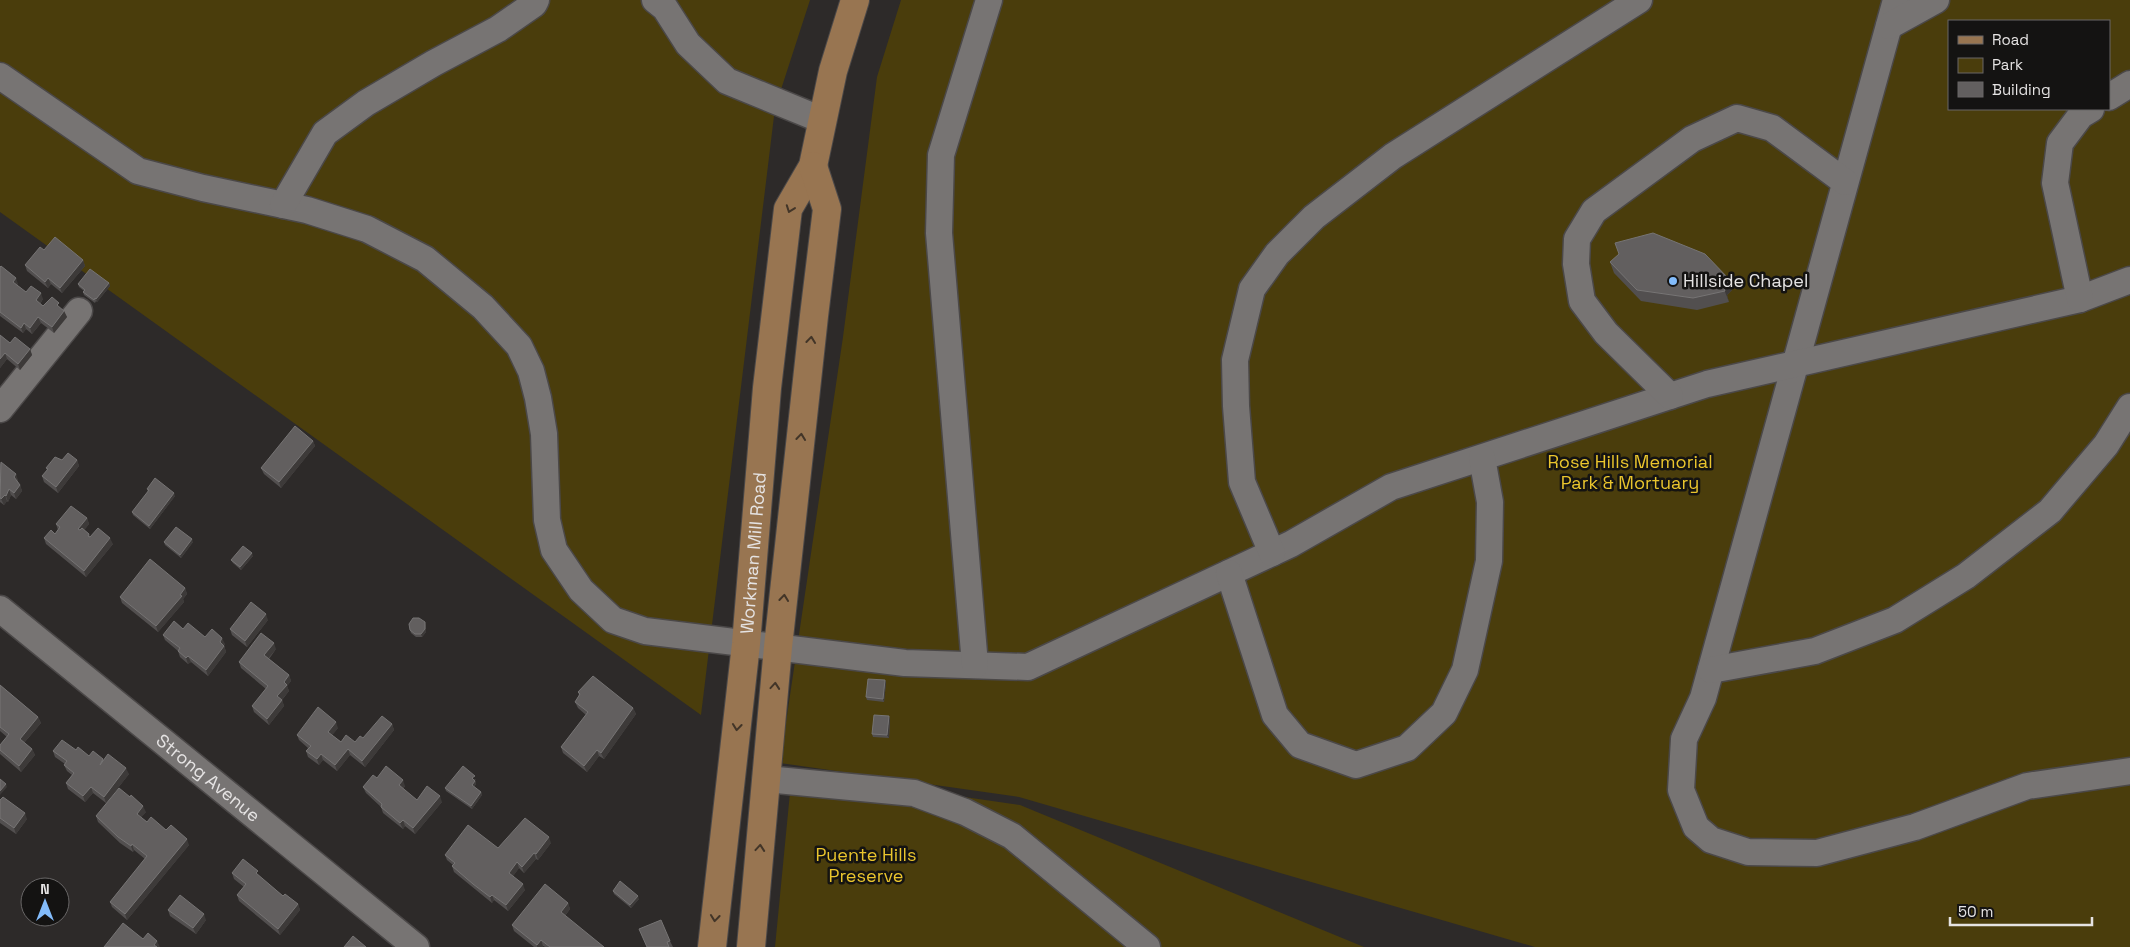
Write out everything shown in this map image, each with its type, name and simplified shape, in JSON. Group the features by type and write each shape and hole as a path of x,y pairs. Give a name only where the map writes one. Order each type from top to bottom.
{"main road":[{"name":"Workman Mill Road","path":"712,947 746,644 767,388 788,209 813,166 833,71 855,0"},
{"name":"Workman Mill Road","path":"750,947 778,646 814,316 828,209 813,166"}],"street":[{"path":"283,205 325,132 366,103 434,63 498,29 534,4 536,0"},
{"path":"655,0 665,8 688,44 727,81 822,120"},
{"path":"975,665 938,234 941,155 989,0"},
{"path":"1272,553 1242,482 1236,406 1235,360 1252,289 1278,254 1314,217 1393,156 1639,0"},
{"path":"1896,0 1703,698 1684,739 1681,790 1696,827 1711,840 1748,852 1817,852 1916,827 2027,786 2130,771"},
{"path":"1889,26 1936,0"},
{"path":"0,76 138,171 203,188 307,210 367,229 425,258 484,307 519,346 531,371 544,434 547,520 554,550 581,590 613,620 645,631 905,663 1028,668 1272,553 1391,487 1707,384 2080,298 2130,280"},
{"path":"2110,96 2130,84"},
{"path":"2080,298 2055,183 2060,143 2081,115 2089,110"},
{"path":"1670,396 1606,333 1582,301 1576,264 1577,239 1594,211 1692,138 1737,118 1772,128 1845,182"},
{"path":"0,409 79,311"},
{"path":"1711,670 1815,651 1895,620 1966,576 2050,511 2106,445 2130,407"},
{"path":"1229,573 1275,715 1300,745 1356,765 1407,748 1444,713 1466,670 1489,561 1490,502 1482,458"},
{"name":"Strong Avenue","path":"0,609 416,947"},
{"path":"766,779 914,793 966,812 1012,836 1147,947"}],"green space":[{"path":"0,0 810,0 775,108 701,715 0,212"},
{"name":"Rose Hills Memorial Park & Mortuary","path":"901,0 2130,0 2130,947 1535,947 1019,797 780,763 843,337 877,77"},
{"name":"Puente Hills Preserve","path":"792,772 1020,805 1364,947 775,947"}],"building":[{"name":"Hillside Chapel","path":"1653,233 1705,254 1728,278 1722,284 1725,291 1693,298 1637,290 1610,262 1619,254 1615,243"},
{"path":"55,237 83,260 60,288 48,278 45,282 25,265 40,247 44,250"},
{"path":"1,266 16,278 13,282 26,292 31,286 41,293 36,300 43,306 52,297 59,303 57,305 64,311 52,327 38,317 30,328 24,323 21,328 0,312"},
{"path":"90,269 109,283 94,300 83,292 85,290 78,284"},
{"path":"0,335 10,343 15,337 30,349 18,364 5,353 0,359"},
{"path":"295,426 313,441 279,482 261,468"},
{"path":"68,453 77,460 56,487 42,476 55,457 62,460"},
{"path":"1,462 16,474 14,477 20,485 14,493 9,489 6,496 1,499 0,497"},
{"path":"155,478 174,493 149,526 132,512 149,490 147,489"},
{"path":"71,506 87,518 78,529 82,528 90,537 98,528 110,538 84,571 44,538 51,530 55,534 60,527 56,524"},
{"path":"176,527 192,539 180,555 164,542"},
{"path":"243,546 252,553 240,567 231,560"},
{"path":"150,559 185,588 180,595 182,596 156,626 120,597"},
{"path":"251,602 266,614 245,641 230,629"},
{"path":"413,618 419,618 425,622 425,629 421,634 415,634 410,630 409,624"},
{"path":"174,621 183,629 188,623 205,637 212,629 222,638 220,642 224,646 206,670 188,656 186,658 178,651 180,648 163,635"},
{"path":"261,633 274,643 264,655 289,675 284,682 287,685 277,696 282,700 267,719 252,706 268,686 239,662"},
{"path":"593,676 633,708 601,753 597,750 584,766 561,747 588,712 575,702 580,694 578,692"},
{"path":"868,679 885,680 883,699 866,697"},
{"path":"0,685 38,717 20,739 32,749 19,766 0,750 0,745 9,734 0,727"},
{"path":"318,707 336,722 328,732 341,742 346,735 355,742 360,736 363,738 382,716 392,724 362,761 348,749 335,765 321,754 317,759 306,751 311,746 297,735"},
{"path":"874,715 889,716 887,735 872,734"},
{"path":"62,740 76,750 78,747 89,756 93,751 103,759 100,765 108,754 126,768 104,797 91,787 83,796 66,783 74,773 64,765 67,761 53,751"},
{"path":"386,766 403,780 399,785 417,800 427,786 440,796 413,828 403,820 400,823 381,807 382,804 363,787 373,775 377,778"},
{"path":"463,766 475,776 472,778 475,781 472,785 481,792 471,806 445,788"},
{"path":"0,779 6,784 0,791"},
{"path":"119,788 130,797 131,795 143,806 137,814 147,822 151,817 166,830 171,825 187,839 125,914 110,902 147,856 132,844 131,846 118,837 96,816"},
{"path":"3,797 25,813 14,828 0,818 0,800"},
{"path":"525,818 549,837 536,854 534,853 522,867 517,862 509,873 523,884 506,905 492,895 490,897 473,884 452,866 455,863 445,855 468,825 498,848"},
{"path":"243,859 283,896 285,894 298,904 278,929 237,895 246,884 232,873"},
{"path":"620,881 638,896 630,905 613,891"},
{"path":"545,884 568,903 561,912 604,947 550,947 541,940 537,945 512,925"},
{"path":"180,895 204,914 193,928 168,910"},
{"path":"661,920 670,941 667,942 669,947 647,947 639,929"},
{"path":"123,923 143,939 148,933 157,941 154,945 157,947 104,947"},
{"path":"353,936 366,947 344,947"}],"place":[{"name":"Hillside Chapel","path":"1673,281"}]}
